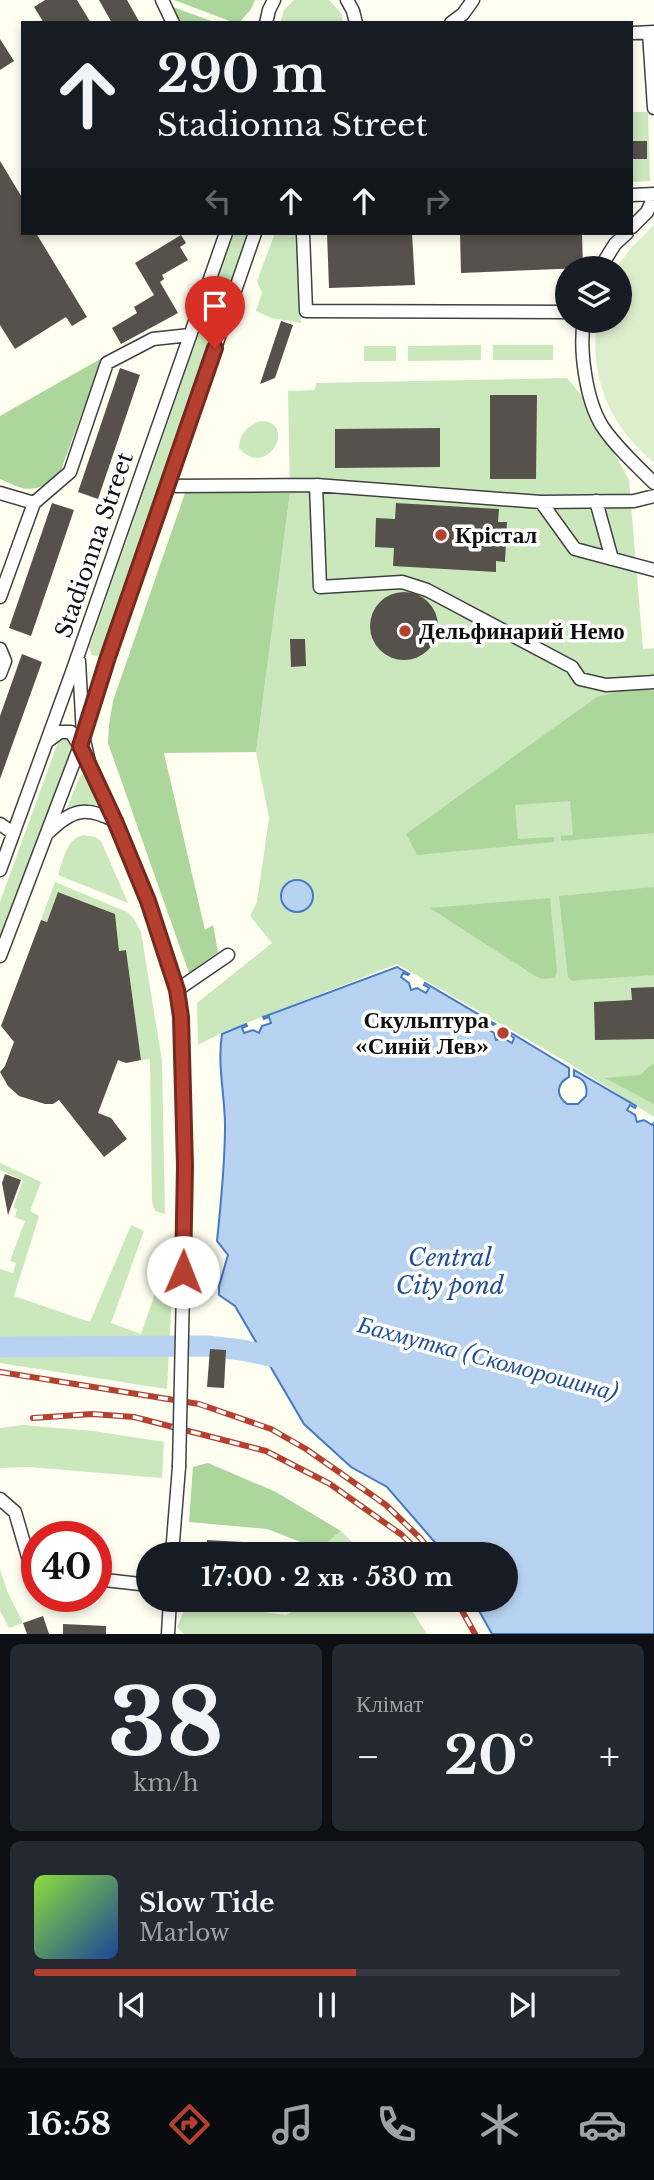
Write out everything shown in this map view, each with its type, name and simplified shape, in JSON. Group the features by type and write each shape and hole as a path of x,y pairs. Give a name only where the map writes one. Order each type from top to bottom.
{"street":[{"path":"162,0 172,21"},
{"path":"266,21 274,0"},
{"path":"347,0 356,21"},
{"path":"454,21 463,15 473,0"},
{"path":"633,33 652,33 654,108"},
{"path":"633,195 654,195 647,212 633,226"},
{"name":"Stadionna Street","path":"0,870 225,235"},
{"path":"0,956 82,741 108,657 254,235"},
{"path":"303,235 306,311 555,312"},
{"path":"608,256 624,235"},
{"path":"582,333 585,368 594,408 602,425 654,483"},
{"path":"0,597 34,503 70,472 107,363 153,338 190,335"},
{"path":"167,486 316,485 541,502 634,502 654,496"},
{"path":"316,485 320,587 401,582 427,590 572,667 580,679 606,685 654,682"},
{"path":"0,493 34,503"},
{"path":"541,502 575,550 654,570"},
{"path":"596,502 612,559"},
{"path":"0,649 5,661 0,674"},
{"path":"79,653 82,741 148,901 177,990 181,1017 184,1245 179,1467 173,1542"},
{"path":"46,744 53,736 66,730 82,741"},
{"path":"47,835 71,814 98,813 115,821"},
{"path":"0,824 13,833"},
{"path":"177,990 228,955"},
{"path":"0,1499 15,1512 21,1533"},
{"path":"112,1581 136,1584"},
{"path":"168,1634 169,1612"}],"green space":[{"path":"174,0 255,0 241,21 230,21"},
{"path":"294,0 329,0 341,13 343,21 281,21 284,10"},
{"path":"170,6 211,21 177,21"},
{"path":"633,112 648,112 650,181 633,182"},
{"path":"654,225 654,462 614,417 606,399 596,361 596,333 632,333 632,256 625,256"},
{"path":"233,235 247,235 101,653 92,655 89,648"},
{"path":"274,235 297,235 301,323 271,318 256,311 262,293 257,281"},
{"path":"481,345 481,360 408,361 408,346"},
{"path":"493,345 553,345 553,360 493,360"},
{"path":"364,346 396,346 396,361 364,361"},
{"path":"102,358 61,470 52,480 30,489 0,479 0,416"},
{"path":"567,378 586,401 629,480 643,649 654,648 654,1117 572,1065 397,964 221,1033 198,1045 197,1003 272,943 250,916 257,902 269,818 256,752 290,493 288,391 315,390 316,383"},
{"path":"261,421 272,424 277,430 278,438 275,447 260,458 250,456 239,448 243,434"},
{"path":"185,493 290,493 256,752 164,753 205,930 213,925 218,952 189,973 108,743 113,701"},
{"path":"654,687 654,833 561,841 561,836 573,835 570,801 515,805 518,839 554,837 554,842 417,855 406,834 597,697 627,689"},
{"path":"71,738 74,748 0,939 0,902 59,739"},
{"path":"84,774 97,805 68,810 80,776"},
{"path":"83,835 101,841 128,903 58,875 69,846 77,837"},
{"path":"55,882 127,912 141,932 162,1061 165,1214 155,1211 152,1202 150,1059 141,1060 126,950 119,951 115,914 59,892 47,922 41,920"},
{"path":"654,887 654,975 573,981 568,978 559,896"},
{"path":"550,898 557,971 555,978 542,979 535,976 430,908"},
{"path":"654,1064 654,1104 605,1078 641,1075"},
{"path":"0,1163 41,1182 30,1211 39,1216 14,1296 90,1322 131,1225 144,1231 111,1323 141,1334 168,1256 174,1253 167,1389 0,1363 0,1269 13,1273 16,1263 10,1261 25,1221 15,1217 17,1209 13,1208 23,1180 0,1170"},
{"path":"23,1425 93,1431 164,1442 162,1478 30,1467 0,1468 0,1428"},
{"path":"208,1463 276,1492 341,1531 328,1542 301,1542 267,1529 189,1522 193,1467"},
{"path":"341,1531 352,1542 328,1542"},
{"path":"0,1569 23,1623 9,1628 0,1611"},
{"path":"183,1612 263,1612 286,1615 291,1612 413,1612 427,1634 184,1634 177,1627"}],"water":[{"path":"297,880 309,884 313,896 309,908 297,912 285,908 281,896 285,884"},
{"name":"Central City pond","path":"397,967 409,974 403,973 401,977 409,983 411,990 417,988 426,993 429,988 425,983 495,1024 489,1023 486,1028 494,1033 496,1040 503,1038 512,1043 514,1038 511,1033 569,1068 569,1077 562,1082 559,1089 563,1101 567,1104 578,1104 586,1096 584,1083 574,1076 574,1070 636,1106 635,1108 630,1105 627,1110 635,1115 637,1122 644,1120 652,1125 654,1123 654,1634 492,1634 480,1612 518,1612 518,1542 435,1542 387,1487 351,1467 304,1424 235,1306 219,1295 228,1255 217,1241 225,1140 220,1057 222,1034 246,1024 247,1026 242,1028 244,1033 253,1030 259,1033 262,1026 271,1023 269,1017 263,1017"}],"building":[{"path":"45,0 77,0 90,21 43,21 34,7"},
{"path":"99,0 127,0 139,21 111,21"},
{"path":"0,39 14,61 0,70"},
{"path":"633,141 647,141 647,159 633,159"},
{"path":"0,161 21,196 21,235 37,235 87,317 72,326 66,317 15,349 0,325"},
{"path":"181,235 186,243 180,247 188,260 162,275 164,279 160,282 178,313 121,344 112,328 137,313 134,307 154,295 135,263"},
{"path":"327,235 412,235 415,285 329,288"},
{"path":"460,235 582,235 583,256 555,256 555,269 461,273"},
{"path":"281,321 293,325 275,378 260,384"},
{"path":"120,368 140,375 98,499 78,492"},
{"path":"490,395 537,395 536,479 490,479"},
{"path":"440,428 440,467 335,468 335,429"},
{"path":"52,503 74,510 31,636 9,628"},
{"name":"Крістал","path":"396,503 499,509 498,522 507,522 505,562 496,561 496,572 393,566 394,548 375,547 376,518 395,519"},
{"name":"Дельфинарий Немо","path":"404,592 417,595 428,602 435,613 438,626 435,639 428,650 417,657 404,660 391,657 380,650 373,639 370,626 373,613 380,602 391,595"},
{"path":"290,639 305,639 306,666 291,667"},
{"path":"22,654 42,662 0,779 0,716"},
{"path":"58,892 115,914 119,951 126,950 141,1060 126,1063 118,1060 98,1113 111,1118 127,1139 104,1157 59,1100 53,1104 45,1104 19,1096 8,1086 0,1072 14,1042 1,1026 41,920 47,922"},
{"path":"654,987 654,1039 595,1040 594,1002 632,1000 631,988"},
{"path":"5,1174 21,1180 8,1215 2,1183"},
{"path":"210,1349 226,1350 224,1388 207,1387"},
{"path":"207,1540 242,1542 207,1542"},
{"path":"43,1616 49,1634 27,1634 23,1623"},
{"path":"63,1624 106,1626 106,1634 63,1634"}],"waterway":[{"name":"Бахмутка (Скоморошина)","path":"0,1347 207,1346 279,1358 289,1356"}],"railway":[{"path":"0,1372 199,1404 271,1429 306,1449 386,1505 423,1542"},
{"path":"33,1418 92,1414 134,1417 266,1451 330,1484 409,1542"},
{"path":"463,1612 475,1634"}],"place":[{"name":"Крістал","path":"441,535"},
{"name":"Дельфинарий Немо","path":"405,631"},
{"name":"Скульптура «Синій Лев»","path":"503,1033"}],"route":[{"path":"183,1272 185,1166 181,1017 177,990 148,901 80,746 215,348"}]}
